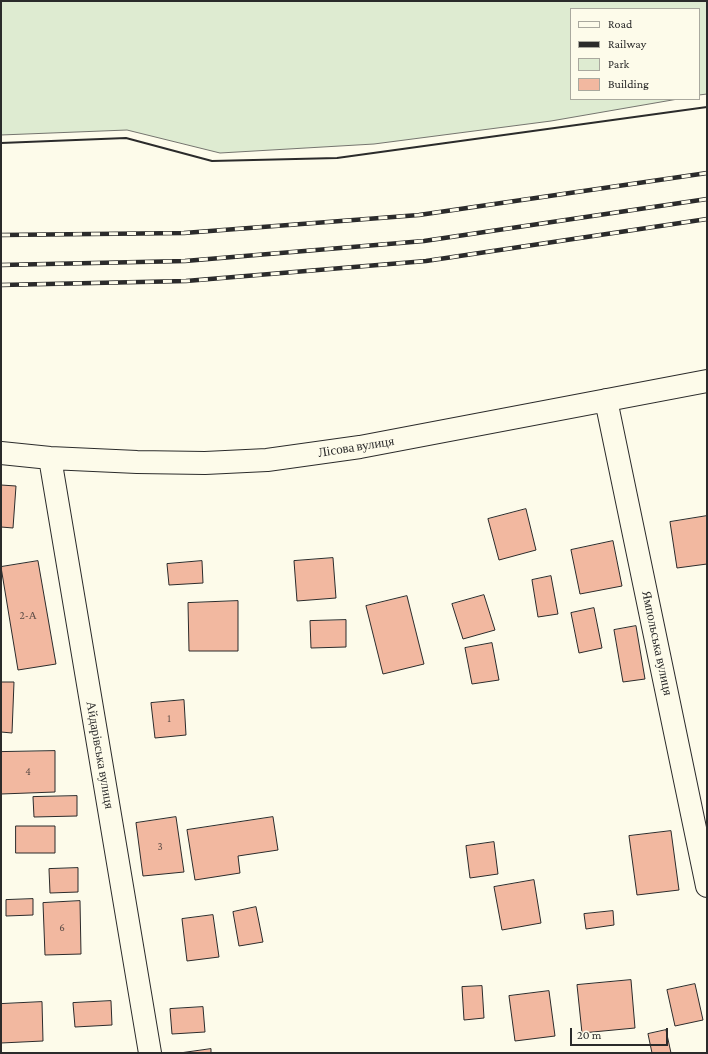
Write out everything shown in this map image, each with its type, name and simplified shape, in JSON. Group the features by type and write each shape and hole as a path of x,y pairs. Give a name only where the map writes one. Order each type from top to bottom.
{"street":[{"name":"Лісова вулиця","path":"1,453 50,458 205,463 267,460 360,447 707,381"},
{"name":"Ямпольська вулиця","path":"606,400 707,886"},
{"name":"Айдарівська вулиця","path":"50,458 150,1053"}],"green space":[{"path":"1,1 707,1 707,94 700,95 700,8 570,8 570,100 672,100 551,121 374,144 220,153 127,130 1,135"}],"building":[{"path":"1,485 16,486 13,528 1,527"},
{"path":"526,509 536,550 499,560 488,519"},
{"path":"707,516 707,564 677,568 670,522"},
{"path":"613,541 622,586 580,594 571,550"},
{"path":"333,558 336,598 297,601 294,561"},
{"path":"38,561 56,664 18,670 1,567"},
{"path":"202,561 203,583 169,585 167,564"},
{"path":"551,576 558,614 538,617 532,580"},
{"path":"484,595 495,630 463,639 452,604"},
{"path":"407,596 424,664 383,674 366,606"},
{"path":"238,601 238,651 189,651 188,603"},
{"path":"594,608 602,648 579,653 571,613"},
{"path":"346,620 346,647 311,648 310,621"},
{"path":"636,626 645,679 623,682 614,630"},
{"path":"492,643 499,680 472,684 465,648"},
{"path":"1,682 14,682 12,733 1,732"},
{"path":"184,700 186,735 155,738 151,703"},
{"path":"55,751 55,792 1,794 1,752"},
{"path":"77,796 77,816 34,817 33,797"},
{"path":"176,817 184,872 143,876 136,823"},
{"path":"273,817 278,850 238,856 240,873 195,880 187,830"},
{"path":"16,826 55,826 55,853 16,853"},
{"path":"671,831 679,890 637,895 629,836"},
{"path":"494,842 498,874 470,878 466,846"},
{"path":"78,868 78,892 50,893 49,869"},
{"path":"534,880 541,923 502,930 494,887"},
{"path":"33,899 33,915 6,916 6,900"},
{"path":"80,901 81,954 45,955 43,903"},
{"path":"256,907 263,942 239,946 233,912"},
{"path":"613,911 614,925 586,929 584,914"},
{"path":"213,915 219,957 187,961 182,919"},
{"path":"631,980 635,1028 582,1033 577,985"},
{"path":"695,984 703,1020 675,1026 667,990"},
{"path":"482,986 484,1018 464,1020 462,987"},
{"path":"549,991 555,1036 515,1041 509,996"},
{"path":"111,1001 112,1025 75,1027 73,1003"},
{"path":"42,1002 43,1041 1,1043 1,1004"},
{"path":"203,1007 205,1032 172,1034 170,1009"},
{"path":"666,1030 671,1053 652,1053 648,1034"},
{"path":"211,1049 211,1053 180,1053"}],"railway":[{"path":"1,235 184,233 419,215 707,173"},
{"path":"1,265 185,261 424,241 707,199"},
{"path":"1,285 186,281 426,261 707,219"}],"wall":[{"path":"1,143 126,138 212,161 337,158 707,107"}]}
